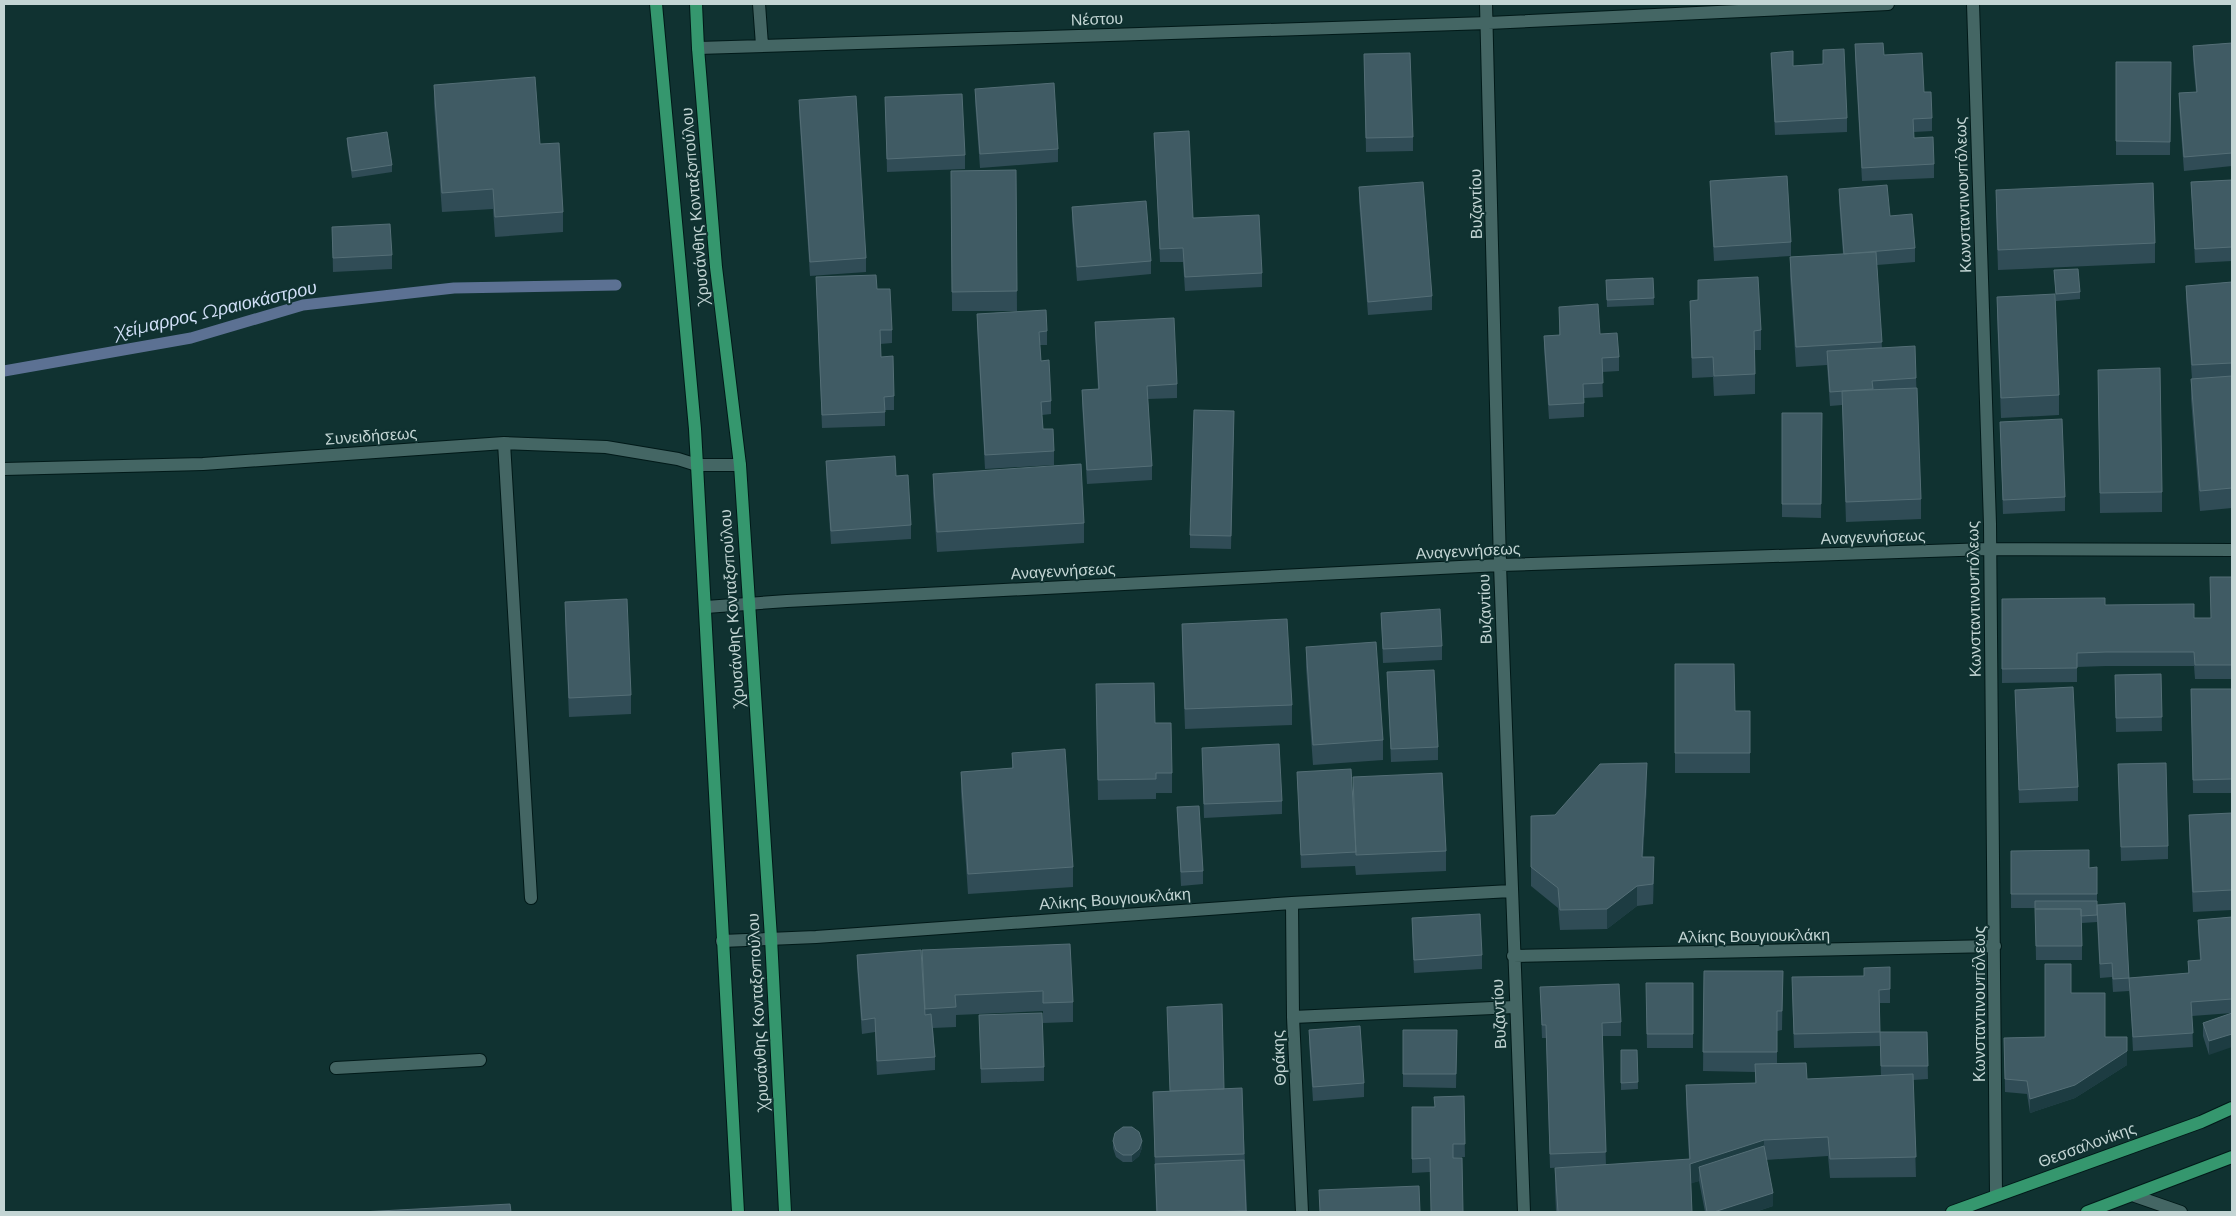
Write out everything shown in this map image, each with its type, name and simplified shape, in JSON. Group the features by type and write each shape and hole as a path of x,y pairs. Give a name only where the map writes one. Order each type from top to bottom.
{"main road":[{"name":"Χρυσάνθης Κονταξοπούλου","path":"656,4 697,465 738,1212"},
{"name":"Χρυσάνθης Κονταξοπούλου","path":"696,4 716,267 740,465 771,938 785,1212"},
{"name":"Θεσσαλονίκης","path":"1952,1212 2201,1122 2232,1108"},
{"path":"2087,1212 2135,1196 2232,1157"}],"street":[{"path":"759,4 762,45"},
{"name":"Βυζαντίου","path":"1486,4 1510,891 1524,1212"},
{"name":"Νέστου","path":"698,48 1488,23 1888,4"},
{"name":"Κωνσταντινουπόλεως","path":"1973,4 1989,549 1995,946 1996,1195"},
{"name":"Συνειδήσεως","path":"4,470 203,464 504,443 606,447 678,459 697,465 740,465"},
{"path":"504,443 531,898"},
{"name":"Αναγεννήσεως","path":"706,607 1500,565 1989,549 2232,550"},
{"name":"Αλίκης Βουγιουκλάκη","path":"722,941 816,937 1292,903 1510,891"},
{"name":"Θράκης","path":"1292,903 1293,1018 1302,1212"},
{"name":"Αλίκης Βουγιουκλάκη","path":"1513,956 1995,946"},
{"path":"1293,1018 1515,1007"},
{"path":"336,1068 480,1060"},
{"path":"2135,1196 2181,1212"}],"building":[{"path":"1883,43 1884,55 1922,53 1924,92 1931,92 1932,118 1913,119 1914,138 1933,137 1934,164 1862,168 1855,44"},
{"path":"2232,43 2232,153 2184,157 2179,93 2197,92 2193,46"},
{"path":"1844,49 1847,118 1775,122 1771,53 1793,51 1793,66 1823,64 1823,50"},
{"path":"1410,53 1413,137 1366,138 1364,54"},
{"path":"2116,62 2171,62 2170,142 2116,141"},
{"path":"535,77 540,144 559,143 563,212 495,217 493,189 442,193 434,85"},
{"path":"1054,83 1058,149 980,154 975,89"},
{"path":"962,94 965,155 887,159 885,97"},
{"path":"856,96 866,258 810,262 799,100"},
{"path":"1189,131 1193,218 1259,215 1262,273 1185,277 1183,248 1160,249 1154,133"},
{"path":"387,132 392,165 352,171 347,138"},
{"path":"1016,170 1017,291 952,292 951,171"},
{"path":"1787,176 1791,242 1714,247 1710,181"},
{"path":"2232,180 2232,247 2195,249 2191,182"},
{"path":"1423,182 1432,296 1368,302 1359,187"},
{"path":"2153,183 2155,243 1998,250 1996,190"},
{"path":"1887,185 1890,216 1912,214 1915,248 1844,254 1839,189"},
{"path":"1146,201 1151,261 1077,267 1072,207"},
{"path":"390,224 392,255 333,258 332,227"},
{"path":"1876,252 1882,342 1796,347 1790,257"},
{"path":"2078,269 2080,292 2056,294 2054,270"},
{"path":"876,275 877,289 890,289 892,330 880,330 881,357 893,356 894,396 884,397 885,412 822,415 816,277"},
{"path":"1758,277 1761,330 1754,331 1755,374 1714,376 1713,357 1692,358 1690,301 1698,300 1698,280"},
{"path":"1653,278 1654,298 1607,300 1606,280"},
{"path":"2232,282 2232,363 2192,365 2186,286"},
{"path":"2055,294 2059,395 2001,398 1997,297"},
{"path":"1598,304 1600,334 1617,333 1619,357 1602,358 1603,383 1583,384 1584,403 1549,405 1544,336 1560,335 1559,307"},
{"path":"1046,310 1047,331 1039,332 1041,361 1049,360 1051,401 1041,402 1043,429 1053,429 1054,451 985,455 977,314"},
{"path":"1174,318 1177,384 1147,386 1152,466 1087,470 1082,390 1099,389 1095,322"},
{"path":"1915,346 1916,378 1872,381 1873,389 1830,392 1827,351"},
{"path":"2160,368 2162,492 2100,493 2098,370"},
{"path":"2232,376 2232,488 2200,491 2191,379"},
{"path":"1917,388 1921,499 1846,502 1842,391"},
{"path":"1194,410 1234,411 1231,536 1190,535"},
{"path":"1782,413 1822,413 1821,504 1782,504"},
{"path":"2062,419 2065,497 2003,500 2000,422"},
{"path":"895,456 896,476 908,475 911,525 831,531 826,461"},
{"path":"1081,464 1084,523 937,532 933,474"},
{"path":"2210,577 2232,577 2232,665 2195,665 2194,652 2106,652 2077,653 2077,668 2002,669 2002,599 2105,598 2105,605 2194,604 2194,618 2211,618"},
{"path":"627,599 631,695 569,698 565,602"},
{"path":"1440,609 1442,646 1383,649 1381,613"},
{"path":"1287,619 1292,705 1185,709 1182,624"},
{"path":"1376,642 1383,740 1313,745 1306,647"},
{"path":"1675,664 1734,664 1735,711 1750,711 1750,753 1675,753"},
{"path":"1434,670 1438,747 1391,749 1387,672"},
{"path":"2161,674 2162,717 2116,718 2115,675"},
{"path":"1154,683 1155,723 1171,723 1172,773 1156,773 1156,779 1098,780 1096,684"},
{"path":"2073,687 2078,787 2019,790 2015,690"},
{"path":"2191,689 2232,689 2232,779 2193,780"},
{"path":"1279,744 1282,801 1204,804 1202,748"},
{"path":"1065,749 1073,867 968,874 961,772 1013,768 1012,753"},
{"path":"1647,763 1642,857 1654,857 1653,884 1637,886 1607,909 1560,910 1558,888 1531,867 1531,816 1555,815 1600,764"},
{"path":"2166,763 2168,846 2121,847 2118,764"},
{"path":"1351,769 1356,852 1301,855 1297,772"},
{"path":"1442,773 1446,851 1356,855 1353,777"},
{"path":"1199,806 1203,871 1181,872 1177,807"},
{"path":"2232,813 2232,890 2193,892 2189,815"},
{"path":"2089,850 2089,868 2097,867 2097,894 2011,894 2011,851"},
{"path":"2035,901 2097,901 2097,915 2081,916 2081,909 2035,909"},
{"path":"2125,903 2129,978 2113,979 2112,963 2100,964 2097,905"},
{"path":"2035,909 2081,909 2082,946 2036,946"},
{"path":"1480,914 1482,955 1414,960 1412,918"},
{"path":"2232,917 2232,999 2191,1002 2193,1033 2133,1037 2129,978 2189,973 2188,961 2201,960 2198,920"},
{"path":"1070,944 1073,1002 1043,1003 1043,991 955,995 956,1007 925,1009 922,950"},
{"path":"921,950 925,1015 931,1014 935,1057 877,1061 875,1018 862,1020 857,955"},
{"path":"2045,964 2071,964 2071,993 2105,993 2105,1037 2127,1037 2127,1051 2075,1085 2030,1099 2027,1081 2005,1079 2004,1038 2045,1037"},
{"path":"1890,967 1890,989 1879,990 1880,1032 1794,1034 1792,977 1864,976 1864,968"},
{"path":"1704,971 1783,971 1782,1011 1777,1011 1777,1052 1703,1052"},
{"path":"1646,983 1693,983 1693,1034 1647,1034"},
{"path":"1619,984 1621,1022 1602,1023 1606,1152 1550,1154 1546,1025 1542,1025 1540,987"},
{"path":"1222,1004 1224,1089 1170,1091 1167,1007"},
{"path":"1042,1013 1044,1067 981,1069 979,1015"},
{"path":"2232,1013 2232,1034 2209,1041 2203,1023"},
{"path":"1360,1026 1364,1083 1313,1087 1309,1030"},
{"path":"1403,1030 1457,1030 1456,1074 1403,1074"},
{"path":"1880,1032 1927,1032 1928,1066 1881,1066"},
{"path":"1621,1050 1637,1050 1638,1082 1621,1083"},
{"path":"1806,1063 1807,1079 1913,1074 1916,1157 1830,1159 1828,1137 1764,1140 1690,1164 1692,1212 1558,1212 1555,1168 1690,1159 1686,1085 1756,1083 1755,1064"},
{"path":"1242,1088 1244,1154 1155,1157 1153,1092"},
{"path":"1464,1096 1465,1144 1453,1144 1453,1158 1462,1158 1463,1212 1431,1212 1430,1158 1412,1159 1412,1107 1435,1107 1434,1097"},
{"path":"1123,1127 1132,1127 1139,1132 1142,1141 1139,1149 1132,1155 1123,1155 1116,1150 1113,1141 1115,1133"},
{"path":"1764,1146 1773,1193 1714,1212 1707,1212 1699,1167"},
{"path":"1244,1160 1246,1211 1157,1212 1155,1164"},
{"path":"1419,1186 1420,1212 1320,1212 1319,1190"},
{"path":"510,1204 511,1212 361,1212"},
{"path":"1247,1211 1247,1212 1205,1212"}],"waterway":[{"name":"Χείμαρρος Ωραιοκάστρου","path":"4,371 191,338 303,305 454,288 616,285"}]}
